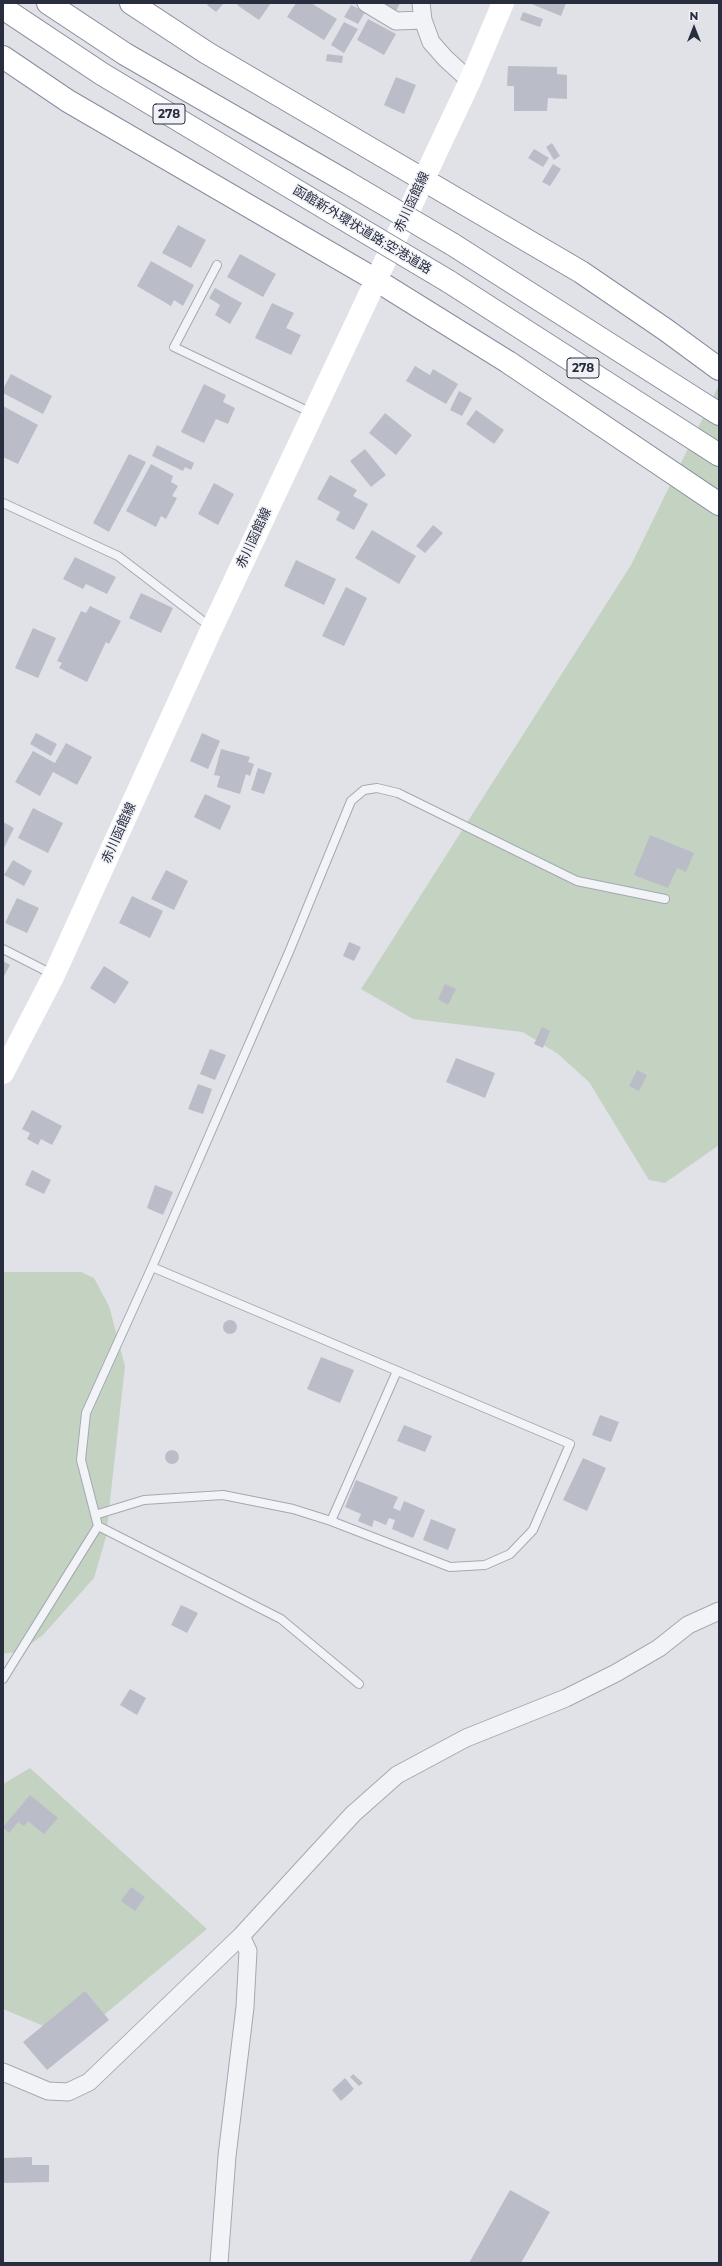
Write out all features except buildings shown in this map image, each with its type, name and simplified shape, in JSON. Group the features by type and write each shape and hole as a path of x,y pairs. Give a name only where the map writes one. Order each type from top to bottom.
{"main road":[{"name":"278","path":"48,3 125,54 452,244 719,414"},
{"path":"131,3 207,53 581,272 666,330 719,369"},
{"name":"赤川函館線","path":"3,1073 54,975 212,628 470,81 504,3"},
{"name":"函館新外環状道路;空港道路","path":"3,8 102,74 448,281 719,455"},
{"path":"3,58 68,101 376,280 508,362 719,504"}],"street":[{"path":"366,3 396,21 423,20"},
{"path":"421,3 423,20 431,42 445,58 470,81"},
{"path":"3,2072 48,2092 68,2092 89,2082 242,1936 353,1814 398,1774 466,1738 566,1698 616,1673 659,1648 688,1625 719,1611"},
{"path":"219,2263 227,2156 244,2007 248,1951 242,1936"}],"lane":[{"path":"217,265 174,347 313,413"},
{"path":"3,502 118,556 212,628"},
{"path":"3,1679 98,1526 81,1460 86,1413 152,1268 289,952 351,801 364,790 377,788 398,793 577,881 665,899"},
{"path":"3,949 54,975"},
{"path":"95,1515 144,1500 223,1495 293,1509 331,1521 450,1568 485,1565 510,1554 533,1530 570,1444 152,1268"},
{"path":"331,1521 397,1370"},
{"path":"98,1526 281,1619 359,1684"}],"green space":[{"path":"719,385 719,1145 665,1183 649,1180 589,1082 558,1054 523,1032 413,1019 361,989 631,565"},
{"path":"3,1272 81,1272 94,1278 109,1306 125,1366 106,1537 94,1578 43,1635 21,1651 3,1654"},
{"path":"30,1768 207,1929 75,2039 3,2009 3,1784"}]}
